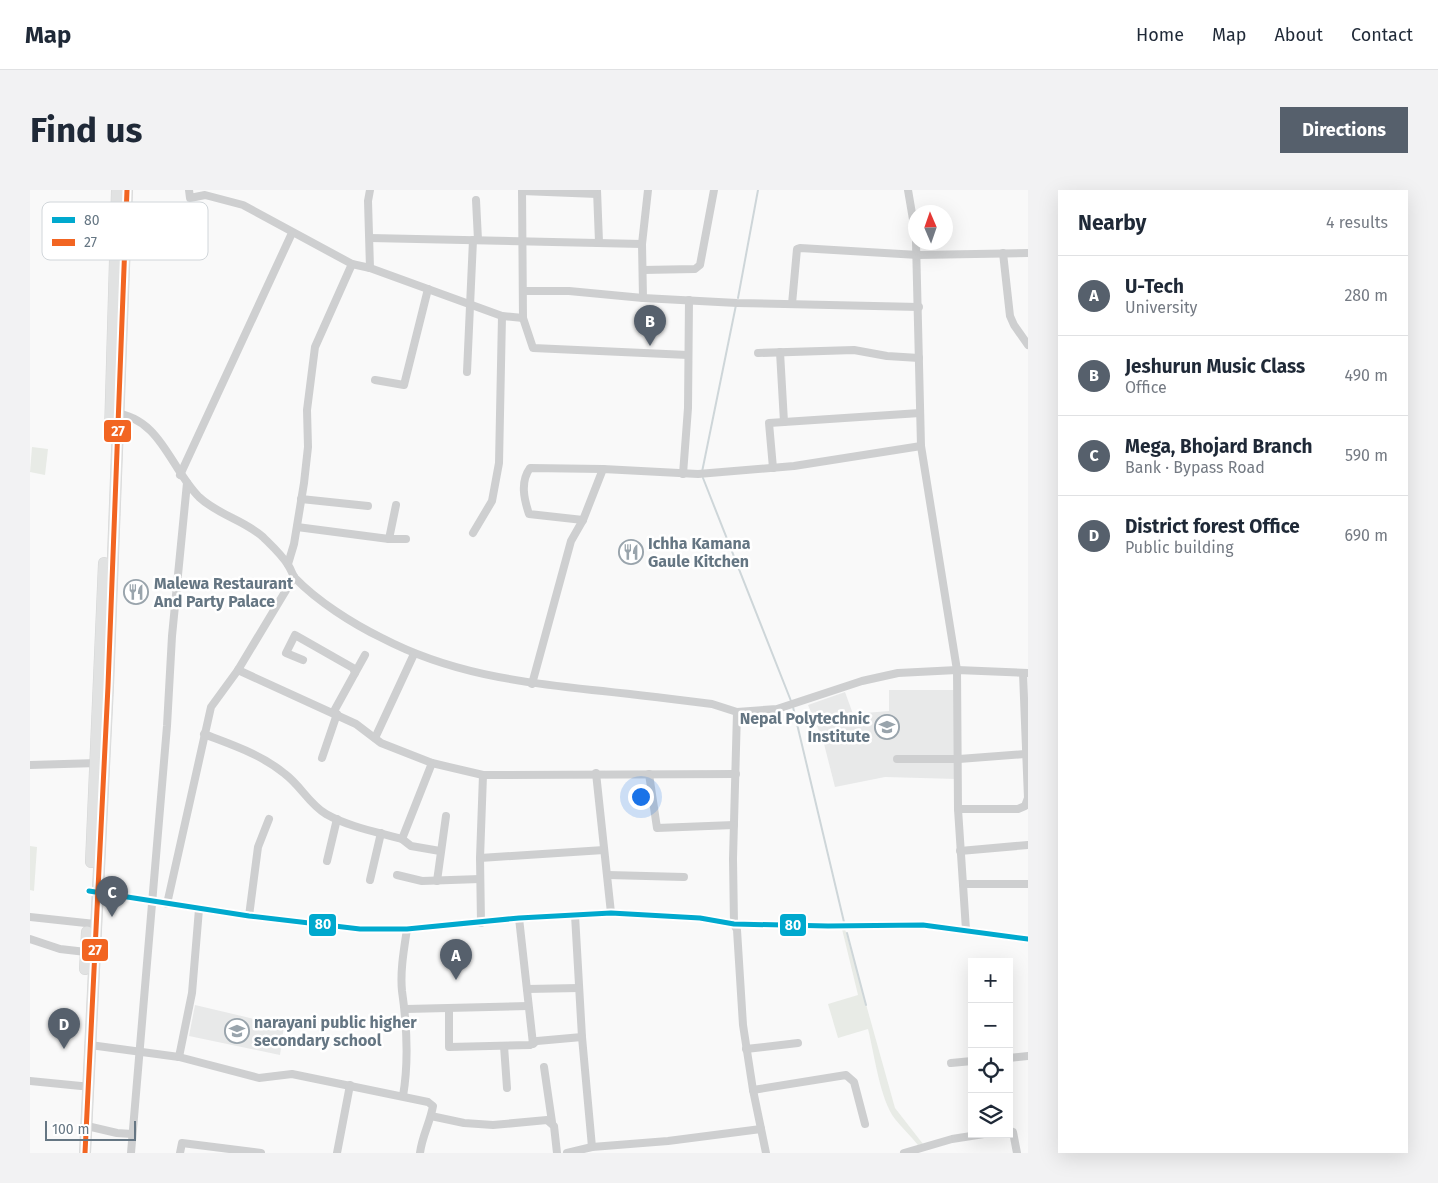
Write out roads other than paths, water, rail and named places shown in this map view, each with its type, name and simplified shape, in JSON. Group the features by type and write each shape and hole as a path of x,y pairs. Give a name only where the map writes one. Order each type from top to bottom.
{"highway":[{"path":"114,413 116,260"},
{"path":"85,1153 90,1045 93,891 114,413 123,260"},
{"path":"78,1153 86,952 92,923"}],"street":[{"path":"189,190 190,198 205,195 244,205 292,233 352,264 370,268 502,316 523,318"},
{"path":"370,190 368,201 370,268"},
{"path":"643,298 642,244 648,190"},
{"path":"643,270 696,269 700,265 714,190"},
{"path":"908,190 911,205"},
{"path":"599,242 597,192 522,191 523,318 533,348 688,355"},
{"path":"467,372 476,240 476,200"},
{"path":"180,475 292,233"},
{"path":"370,238 642,244"},
{"path":"792,304 797,249 800,248 918,255 1028,253"},
{"path":"917,250 921,446 957,670 958,809 966,930"},
{"path":"1003,253 1010,316 1028,345"},
{"path":"288,564 297,528 308,447 307,410 315,348 352,264"},
{"path":"375,380 404,385 428,289"},
{"path":"523,291 578,291 643,298 689,300 919,307"},
{"path":"683,474 689,300"},
{"path":"473,533 492,501 498,470 502,316"},
{"path":"758,353 854,350 887,356 919,358"},
{"path":"780,352 784,422"},
{"path":"114,413 148,427 160,439 180,475 187,483 216,511 261,536 288,564 294,577 356,623 414,654 460,670 532,684 712,704 737,712 777,709 862,681 898,673 957,670 1026,673 1025,754 1028,798 1025,806 1018,809 958,809"},
{"path":"773,468 770,423 920,413"},
{"path":"583,520 528,514 523,489 526,473 530,468 603,469 683,474 773,468 921,446"},
{"path":"532,684 571,541 583,520 603,469"},
{"path":"131,1153 172,636 187,483"},
{"path":"301,499 368,506"},
{"path":"389,539 396,505"},
{"path":"297,528 389,539 406,539"},
{"path":"167,904 211,706 238,670 294,577"},
{"path":"303,660 286,653 295,635 353,668 355,673"},
{"path":"375,738 414,654"},
{"path":"322,758 335,713 365,655"},
{"path":"238,670 335,713 356,724 375,738 432,763 484,774 736,774"},
{"path":"737,712 734,924 737,930 746,1049 766,1153"},
{"path":"204,734 270,762 292,780 315,806 337,819 402,839 411,846 440,851"},
{"path":"897,759 959,759 1025,754"},
{"path":"402,839 432,763"},
{"path":"30,765 100,764"},
{"path":"596,773 611,913"},
{"path":"481,922 480,858 484,774"},
{"path":"649,774 657,828 734,825"},
{"path":"437,881 446,816"},
{"path":"249,916 258,847 269,819"},
{"path":"327,861 337,819"},
{"path":"370,880 381,833"},
{"path":"960,851 1028,845"},
{"path":"480,858 604,850"},
{"path":"397,875 422,881 480,879"},
{"path":"608,875 684,877"},
{"path":"963,884 1028,884"},
{"path":"93,891 152,902 340,928 407,929 519,918 611,913 700,918 734,924 828,926 923,925 1028,939"},
{"path":"179,1057 192,993 199,909"},
{"path":"575,915 582,1037 592,1147"},
{"path":"30,917 92,923"},
{"path":"519,918 533,1044"},
{"path":"403,1096 407,1067 406,1009 402,990 407,929"},
{"path":"30,939 60,949 86,952"},
{"path":"527,989 579,988"},
{"path":"406,1009 528,1006"},
{"path":"449,1008 449,1047 533,1044 537,1041 582,1037"},
{"path":"746,1049 798,1043"},
{"path":"90,1045 179,1057 259,1078 292,1074 428,1102 433,1106 431,1116 424,1131 420,1153"},
{"path":"504,1046 507,1088"},
{"path":"1013,1058 1028,1056"},
{"path":"951,1063 968,1061"},
{"path":"544,1067 557,1153"},
{"path":"753,1090 846,1075 854,1082 865,1124"},
{"path":"30,1081 82,1086"},
{"path":"337,1153 350,1085"},
{"path":"431,1116 464,1123 493,1125 521,1121 547,1120 552,1122"},
{"path":"87,1126 132,1134"},
{"path":"568,1153 584,1151 592,1147 668,1141 761,1129"},
{"path":"1013,1132 1017,1153"},
{"path":"904,1153 952,1139 968,1136"},
{"path":"180,1153 182,1143 261,1153"}],"waterway":[{"path":"738,298 758,190"},
{"path":"702,472 736,305"},
{"path":"703,478 791,701"},
{"path":"793,707 844,922"},
{"path":"847,933 866,1005"}],"place":[{"name":"Jeshurun Music Class","path":"650,346"},
{"name":"Ichha Kamana Gaule Kitchen","path":"631,552"},
{"name":"Malewa Restaurant And Party Palace","path":"136,592"},
{"name":"Nepal Polytechnic Institute","path":"887,727"},
{"name":"Mega, Bhojard Branch","path":"112,917"},
{"name":"U-Tech","path":"456,980"},
{"name":"narayani public higher secondary school","path":"237,1031"},
{"name":"District forest Office","path":"64,1049"}]}
